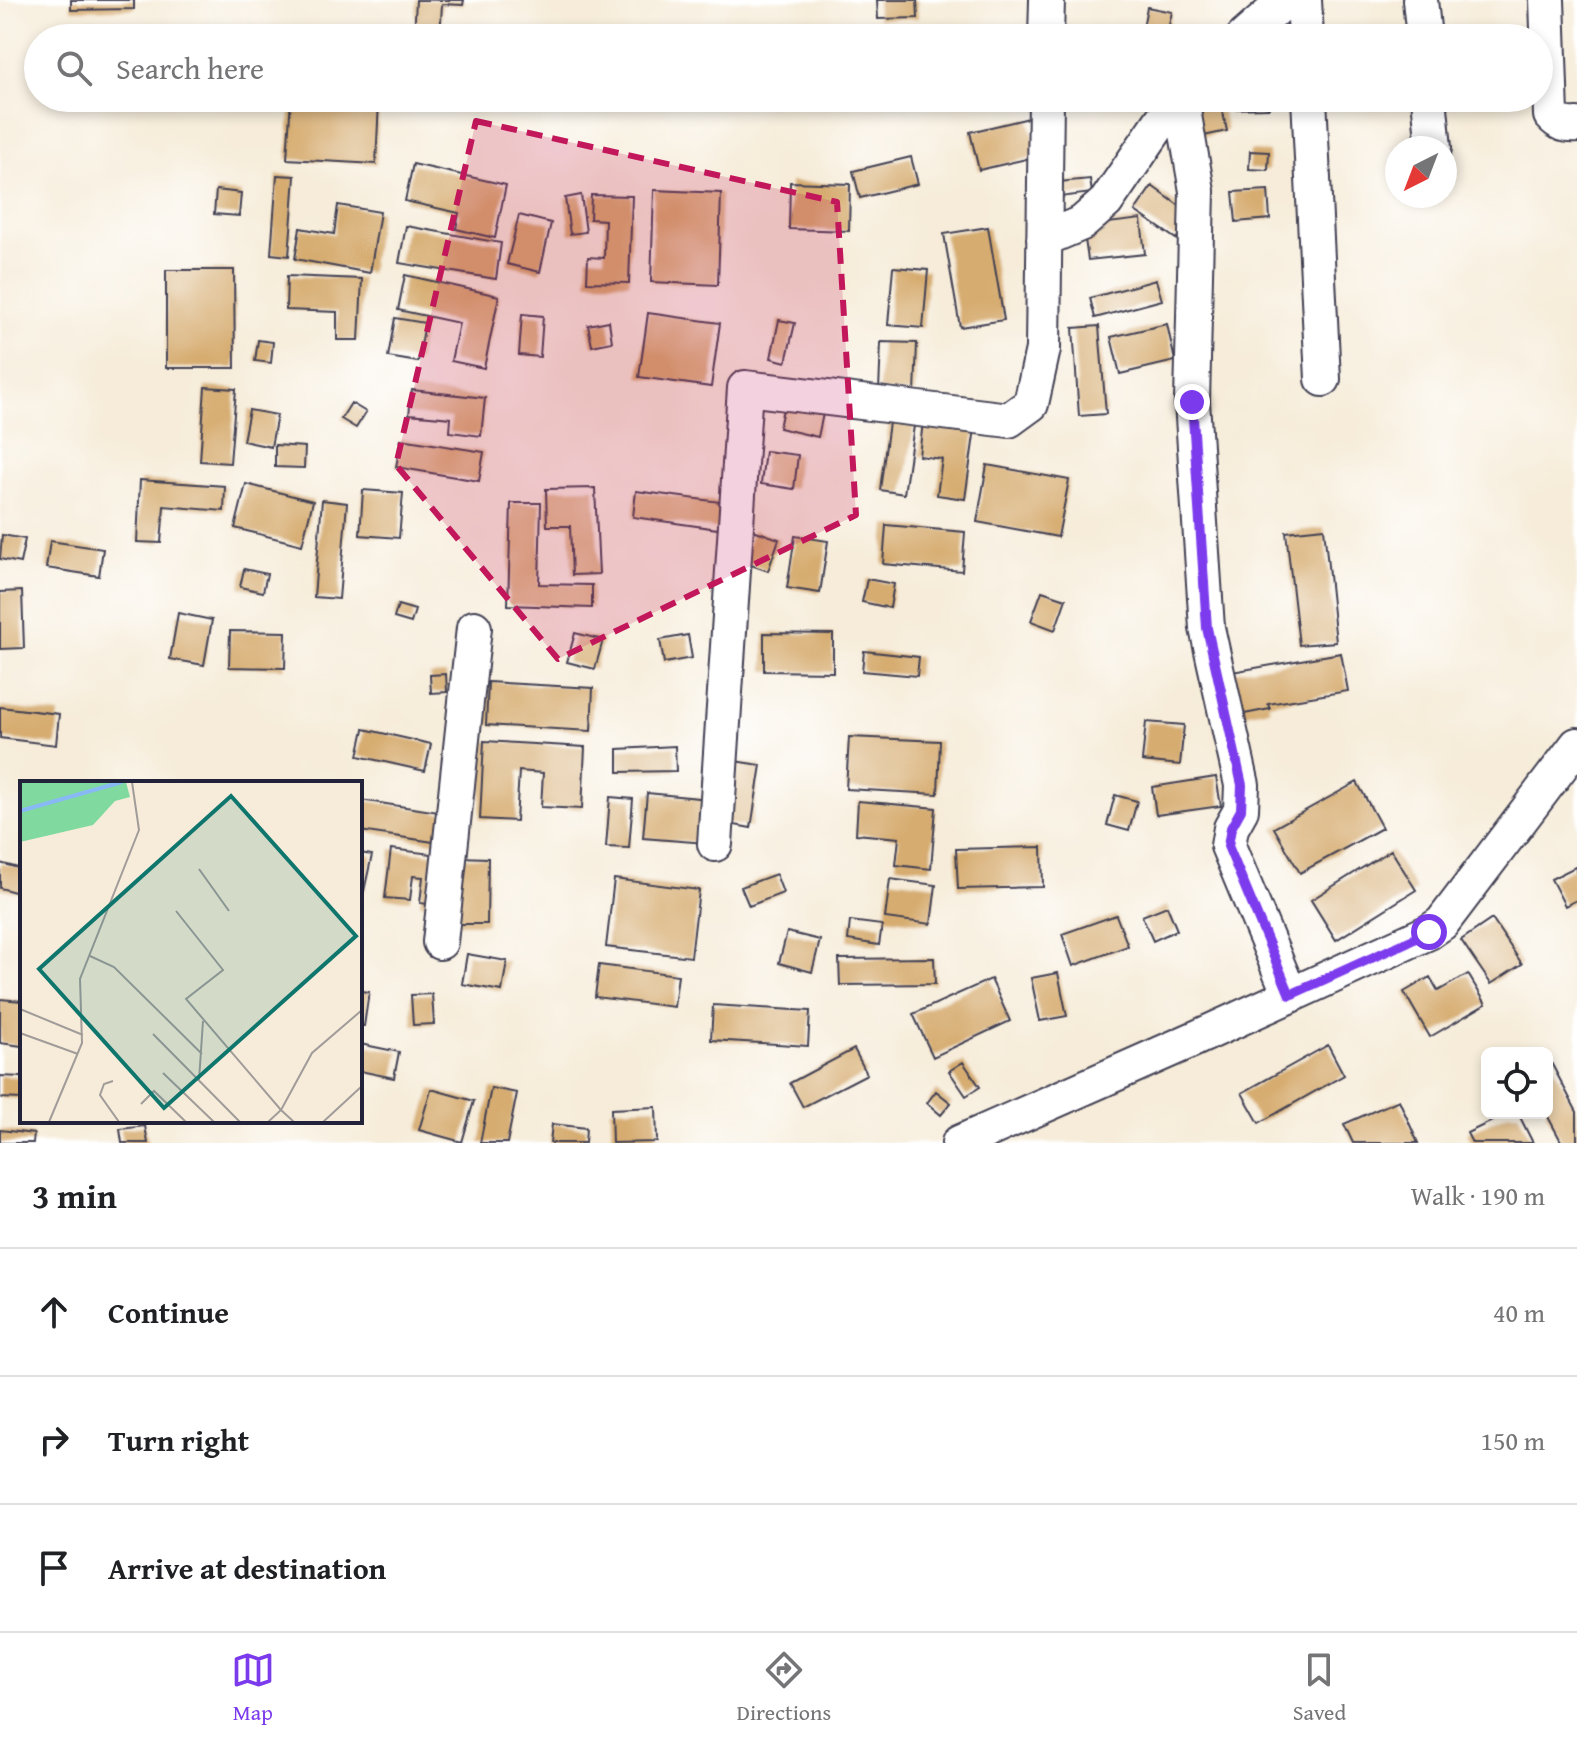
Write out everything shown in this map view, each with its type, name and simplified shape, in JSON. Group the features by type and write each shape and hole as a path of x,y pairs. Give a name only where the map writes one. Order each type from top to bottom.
{"street":[{"path":"1046,24 1047,0"},
{"path":"1259,24 1286,0"},
{"path":"1304,0 1305,24"},
{"path":"1420,0 1423,24"},
{"path":"1547,0 1548,24"},
{"path":"715,844 745,388 1009,420 1031,404 1043,349 1046,112"},
{"path":"1044,239 1082,223 1106,202 1169,112"},
{"path":"1182,112 1197,191 1192,402 1207,628 1242,785 1241,810 1231,828 1228,846 1290,995"},
{"path":"1310,112 1323,379"},
{"path":"1430,112 1433,136"},
{"path":"1551,112 1558,123 1577,125"},
{"path":"440,942 474,628"},
{"path":"959,1143 1429,932 1442,923 1577,745"}],"highlighted area":[{"path":"476,121 837,202 856,515 558,659 396,465"}],"building":[{"path":"71,0 134,0 134,9 71,10"},
{"path":"416,0 464,0 463,5 442,4 441,24 415,24"},
{"path":"877,0 917,0 918,18 878,19"},
{"path":"1147,7 1172,12 1169,24 1144,24"},
{"path":"290,112 378,112 376,164 287,159"},
{"path":"1193,112 1223,112 1227,131 1199,137"},
{"path":"1029,118 1039,156 979,170 970,132"},
{"path":"1250,151 1269,152 1268,170 1249,169"},
{"path":"911,157 918,184 860,198 853,171"},
{"path":"413,164 506,185 495,238 456,229 459,213 405,201"},
{"path":"277,175 295,176 289,256 271,254"},
{"path":"1090,179 1092,193 1060,197 1059,182"},
{"path":"790,182 850,184 849,231 789,229"},
{"path":"1152,186 1192,215 1176,239 1135,211"},
{"path":"216,190 241,193 239,216 214,214"},
{"path":"654,190 721,193 718,285 651,282"},
{"path":"1268,190 1270,219 1236,222 1233,192"},
{"path":"581,195 586,232 570,234 565,198"},
{"path":"591,195 632,196 629,283 587,282 588,257 604,258 605,220 590,219"},
{"path":"338,205 380,212 370,273 295,259 300,228 334,234"},
{"path":"519,215 551,223 540,272 507,264"},
{"path":"1141,219 1145,254 1088,260 1083,226"},
{"path":"406,226 501,243 496,279 399,263"},
{"path":"988,227 1004,320 960,327 944,234"},
{"path":"893,267 928,270 923,328 888,325"},
{"path":"166,270 234,270 235,368 166,368"},
{"path":"405,275 499,296 484,368 451,361 459,323 398,310"},
{"path":"287,276 362,279 359,340 337,340 337,312 286,310"},
{"path":"1156,280 1162,300 1095,318 1090,298"},
{"path":"648,313 720,323 711,387 639,377"},
{"path":"522,314 543,316 540,357 519,355"},
{"path":"395,318 425,323 418,362 388,357"},
{"path":"779,320 795,323 786,362 771,358"},
{"path":"609,321 612,342 592,346 588,325"},
{"path":"1167,324 1175,361 1120,374 1111,337"},
{"path":"1099,326 1106,414 1079,416 1073,328"},
{"path":"258,340 273,342 271,363 255,361"},
{"path":"881,342 917,343 915,393 879,391"},
{"path":"205,387 236,389 230,463 200,461"},
{"path":"412,390 485,398 481,436 450,432 451,418 409,414"},
{"path":"785,399 824,409 818,437 779,428"},
{"path":"351,403 366,412 356,428 341,419"},
{"path":"249,410 277,415 271,447 243,441"},
{"path":"924,413 976,421 965,499 937,495 942,459 919,456"},
{"path":"889,422 914,426 904,494 880,490"},
{"path":"401,439 484,452 479,481 396,467"},
{"path":"275,445 305,447 304,468 275,467"},
{"path":"765,451 798,455 794,489 761,484"},
{"path":"987,465 1069,480 1058,537 977,522"},
{"path":"140,480 225,486 224,511 164,506 161,543 137,542"},
{"path":"246,484 313,501 302,545 235,528"},
{"path":"595,488 599,574 572,575 570,526 547,526 546,489"},
{"path":"363,490 403,493 399,538 360,535"},
{"path":"636,491 728,503 725,530 633,517"},
{"path":"322,500 347,503 339,599 314,597"},
{"path":"511,503 541,503 539,584 592,585 592,608 508,605"},
{"path":"886,525 965,532 962,571 883,564"},
{"path":"1324,528 1336,642 1299,645 1286,532"},
{"path":"753,530 779,539 768,571 742,562"},
{"path":"2,535 25,539 20,563 0,559"},
{"path":"795,536 828,541 820,593 787,588"},
{"path":"50,541 103,549 99,576 46,568"},
{"path":"244,569 267,574 263,592 240,587"},
{"path":"867,579 894,584 890,608 862,602"},
{"path":"22,591 24,648 0,649 0,592"},
{"path":"1042,591 1066,599 1055,630 1031,621"},
{"path":"398,605 415,610 411,623 394,618"},
{"path":"178,613 212,620 204,665 170,659"},
{"path":"230,631 286,632 285,668 229,667"},
{"path":"575,633 603,640 595,669 567,662"},
{"path":"764,633 833,634 833,672 764,671"},
{"path":"688,635 692,658 664,663 660,640"},
{"path":"864,651 919,657 917,676 862,671"},
{"path":"1341,653 1348,691 1268,704 1270,709 1234,716 1226,673"},
{"path":"446,674 447,692 431,693 430,675"},
{"path":"488,682 593,688 591,731 486,725"},
{"path":"0,707 59,714 56,745 0,738"},
{"path":"1146,722 1184,725 1180,765 1142,761"},
{"path":"364,729 431,744 425,771 358,756"},
{"path":"849,737 940,741 938,794 846,789"},
{"path":"484,741 585,747 582,809 541,807 543,773 519,771 516,821 480,819"},
{"path":"675,746 676,771 618,772 618,749"},
{"path":"734,761 761,765 751,828 724,823"},
{"path":"1216,777 1221,806 1156,815 1152,787"},
{"path":"1357,782 1382,828 1300,873 1274,828"},
{"path":"647,793 709,799 706,843 643,838"},
{"path":"1115,795 1137,801 1129,831 1107,825"},
{"path":"610,797 633,799 629,848 606,847"},
{"path":"362,800 452,814 447,844 362,831"},
{"path":"858,801 936,808 931,869 896,865 899,838 856,834"},
{"path":"1042,847 1043,887 958,889 956,849"},
{"path":"391,849 448,856 442,906 420,903 423,877 413,876 410,900 385,898"},
{"path":"1391,850 1416,890 1336,940 1311,900"},
{"path":"362,853 372,855 362,890"},
{"path":"459,857 488,858 487,924 459,924"},
{"path":"0,863 20,868 20,893 0,888"},
{"path":"1577,866 1577,900 1565,906 1551,879"},
{"path":"776,874 783,893 749,906 741,887"},
{"path":"614,879 699,890 691,957 606,947"},
{"path":"890,879 936,885 931,924 885,918"},
{"path":"1167,906 1177,930 1153,941 1142,916"},
{"path":"1116,915 1128,946 1073,966 1062,934"},
{"path":"1492,919 1522,964 1491,984 1461,940"},
{"path":"850,921 882,925 879,945 848,940"},
{"path":"787,932 820,940 812,972 779,963"},
{"path":"467,954 507,961 502,991 462,984"},
{"path":"934,958 935,984 840,985 839,959"},
{"path":"599,965 678,975 674,1007 595,997"},
{"path":"1058,973 1067,1016 1040,1021 1031,978"},
{"path":"1468,974 1486,1004 1430,1037 1404,992 1430,977 1438,991"},
{"path":"991,979 1010,1021 933,1057 913,1014"},
{"path":"362,991 369,992 362,1026"},
{"path":"432,994 434,1024 413,1025 411,995"},
{"path":"0,999 20,1001 20,1046 0,1043"},
{"path":"713,1005 810,1011 808,1046 711,1040"},
{"path":"362,1044 399,1052 394,1078 362,1071"},
{"path":"1328,1045 1344,1075 1259,1123 1242,1093"},
{"path":"854,1049 867,1074 803,1107 790,1083"},
{"path":"963,1062 980,1087 966,1096 949,1071"},
{"path":"1553,1066 1577,1112 1577,1143 1562,1143 1549,1119 1553,1119"},
{"path":"0,1076 20,1077 20,1099 0,1098"},
{"path":"491,1088 517,1093 507,1143 480,1143"},
{"path":"431,1089 474,1101 462,1142 419,1130"},
{"path":"936,1091 951,1103 941,1115 927,1103"},
{"path":"1399,1100 1418,1143 1353,1143 1344,1124"},
{"path":"656,1107 657,1142 612,1143 611,1109"},
{"path":"1496,1119 1521,1119 1533,1143 1472,1143 1467,1133"},
{"path":"552,1124 586,1128 585,1143 550,1143"},
{"path":"145,1126 148,1143 122,1143 120,1129"},
{"path":"0,1130 34,1134 33,1143 0,1143"}],"route":[{"path":"1192,402 1207,628 1242,785 1241,810 1231,828 1228,846 1290,995 1429,932"}]}
